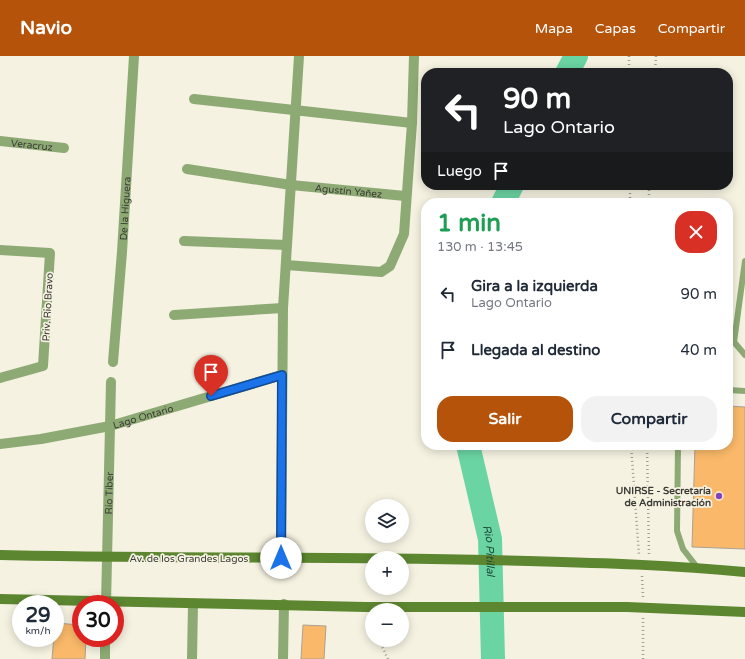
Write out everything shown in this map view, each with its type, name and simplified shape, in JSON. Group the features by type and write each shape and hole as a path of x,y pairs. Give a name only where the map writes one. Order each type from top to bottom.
{"street":[{"name":"De la Higuera","path":"112,362 134,56"},
{"path":"281,558 283,308 299,56"},
{"path":"286,265 381,272 390,266 404,234 405,196 412,123 414,56"},
{"path":"194,99 412,123"},
{"name":"Veracruz","path":"0,141 64,148"},
{"name":"Agustín Yañez","path":"187,169 291,185 405,196"},
{"path":"184,241 287,245"},
{"name":"Priv. Rio Bravo","path":"0,250 50,253 44,366 0,378"},
{"path":"174,315 283,308"},
{"name":"Lago Ontario","path":"0,444 41,439 110,426 282,375"},
{"name":"Río Tíber","path":"106,595 111,382"},
{"name":"Av. de los Grandes Lagos","path":"0,555 365,558"},
{"name":"Av. de los Grandes Lagos","path":"409,558 697,567 745,572"},
{"path":"0,599 72,602"},
{"path":"124,603 627,607 745,612"},
{"path":"192,659 193,604"},
{"path":"283,659 284,604"},
{"path":"105,659 106,647"}],"lane":[{"path":"745,261 734,342 745,354"},
{"path":"733,390 745,391"},
{"path":"678,450 677,531 683,549 697,567"}],"path":[{"path":"629,56 629,68"},
{"path":"655,68 656,56"},
{"path":"632,450 645,565"},
{"path":"643,659 642,574 645,565 647,450"},
{"path":"382,647 388,659"}],"building":[{"name":"UNIRSE - Secretaría de Administración","path":"733,406 745,407 745,549 692,547 695,450 733,450"},
{"path":"64,624 72,624 72,647 86,647 85,659 52,659 53,647 64,647"},
{"path":"303,625 326,626 324,659 301,659"}],"waterway":[{"name":"Rio Pitillal","path":"570,68 576,56"},
{"name":"Rio Pitillal","path":"506,198 510,190"},
{"name":"Rio Pitillal","path":"469,450 490,539 493,659"}],"place":[{"name":"UNIRSE - Secretaría de Administración","path":"719,496"}],"route":[{"path":"211,396 282,375 281,558"}]}
